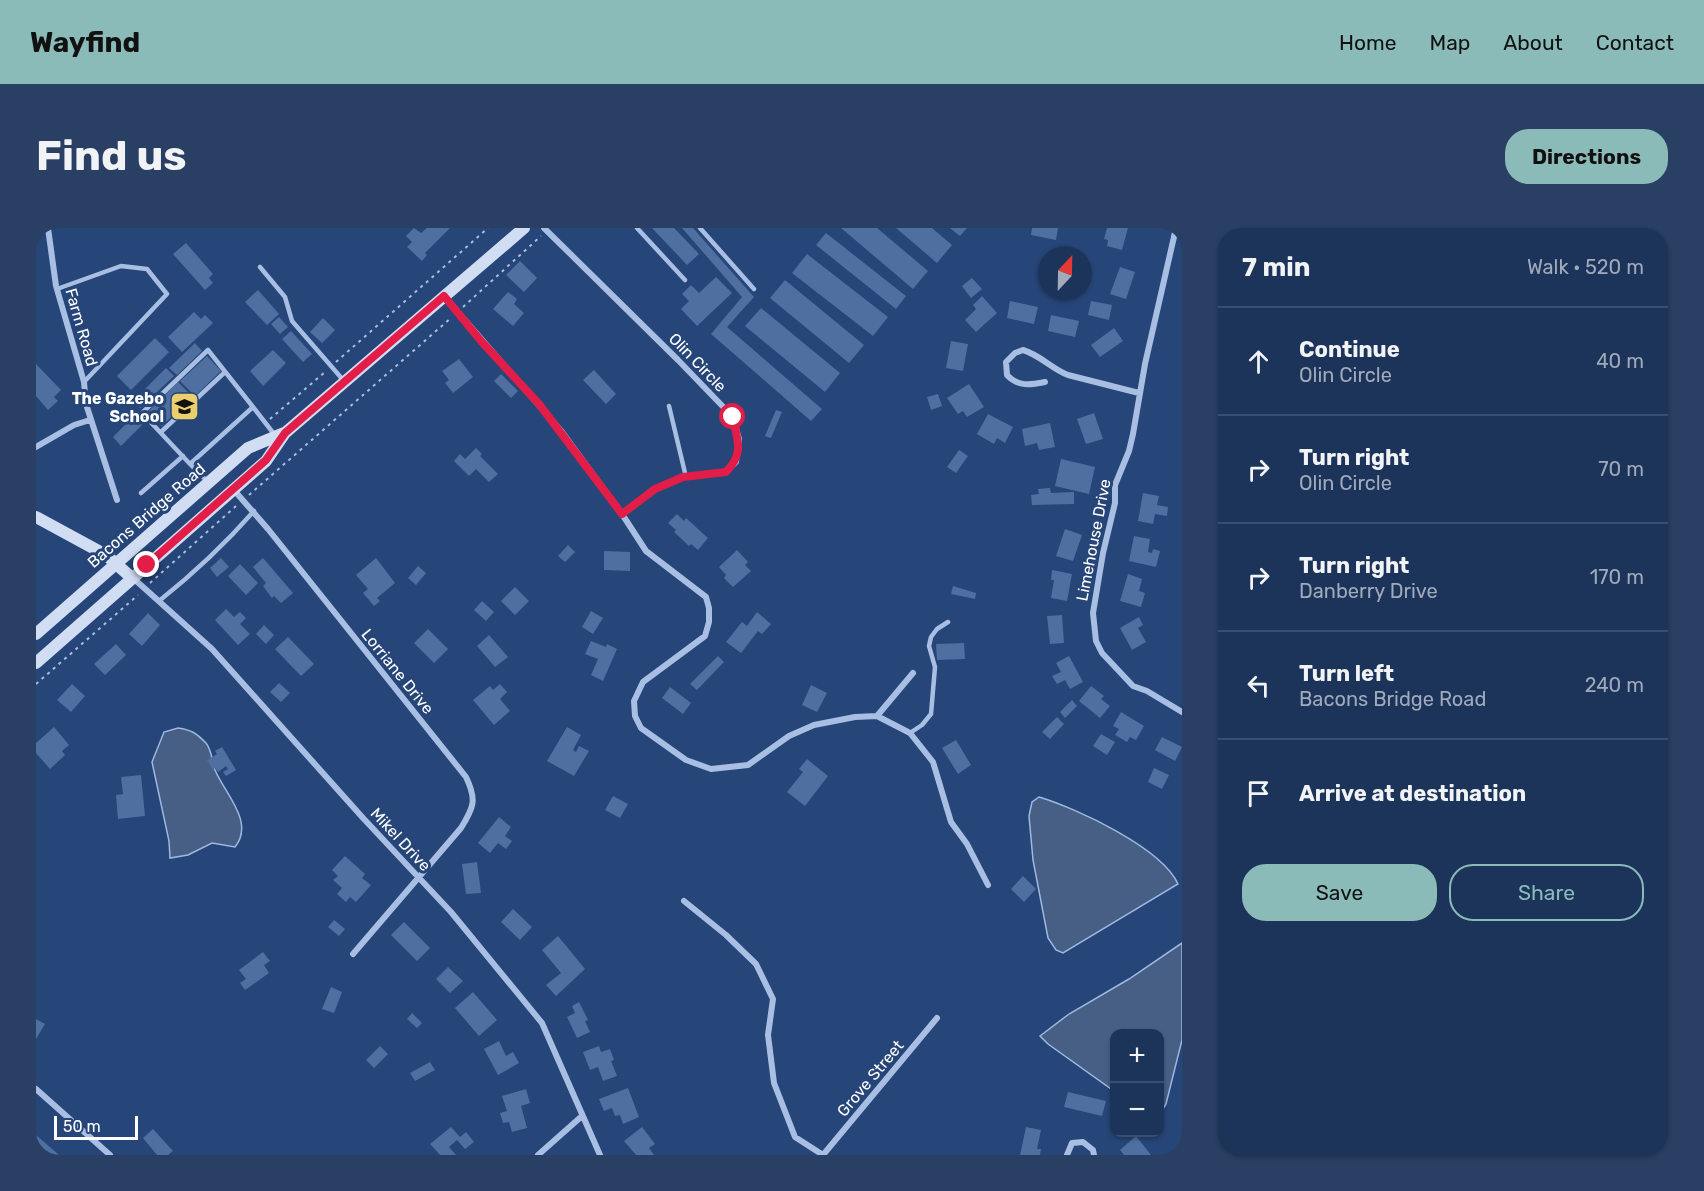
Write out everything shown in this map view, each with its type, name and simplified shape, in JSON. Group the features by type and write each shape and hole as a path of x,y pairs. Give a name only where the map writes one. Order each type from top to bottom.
{"main road":[{"name":"Bacons Bridge Road","path":"36,634 248,448 280,435 345,383 524,228"},
{"name":"Bacons Bridge Road","path":"36,663 266,460 280,435"},
{"path":"36,518 106,555 132,578"}],"street":[{"name":"Farm Road","path":"48,228 57,290 84,382 90,420 117,500"},
{"name":"Limehouse Drive","path":"1176,228 1139,393 1129,451 1115,485 1114,503 1093,613 1101,653 1133,686 1182,712"},
{"name":"Olin Circle","path":"546,230 733,417 739,439 736,462 726,472 686,477 655,489 622,514"},
{"path":"444,296 481,341 539,404 622,514 646,551 706,597 709,622 705,636 643,682 634,701 635,716 641,728 686,760 711,769 748,765 789,736 814,725 855,717 877,716 910,733 933,762 951,822 967,844 988,885"},
{"path":"1045,382 1024,385 1017,383 1007,375 1006,362 1015,352 1023,350 1068,375 1139,393"},
{"path":"36,447 74,425 90,420"},
{"name":"Lorriane Drive","path":"232,489 254,511 466,777 474,801 470,814 461,828 353,954"},
{"name":"Mikel Drive","path":"132,578 212,649 451,912 542,1023 600,1155"},
{"path":"877,716 913,673"},
{"path":"684,901 726,935 756,964 773,999 768,1035 774,1083 795,1137 823,1155"},
{"name":"Grove Street","path":"823,1155 937,1018"},
{"path":"36,1089 110,1155"},
{"path":"538,1155 582,1116"},
{"path":"1067,1155 1072,1143 1083,1142 1093,1150 1094,1155"}],"lane":[{"path":"637,228 685,280"},
{"path":"700,228 754,289"},
{"path":"57,290 121,266 147,269 167,294 84,382"},
{"path":"260,267 285,297 292,321 345,383"},
{"path":"208,482 142,413 208,350 265,423 280,435"},
{"path":"161,432 225,372"},
{"path":"669,406 686,477"},
{"path":"190,464 253,407"},
{"path":"141,493 183,456"},
{"path":"159,601 239,529 254,511"},
{"path":"910,733 922,725 931,714 935,667 929,645 937,629 948,622"}],"path":[{"path":"265,423 332,367 488,228"},
{"path":"467,303 546,230"},
{"path":"255,491 447,322"},
{"path":"119,543 173,497"},
{"path":"159,574 234,508"},
{"path":"36,684 131,601"}],"water":[{"path":"178,728 194,732 208,746 215,770 240,818 242,828 235,847 212,843 188,855 170,858 169,841 152,762 164,732"},
{"path":"1039,797 1095,820 1137,844 1169,870 1178,884 1063,953 1056,950 1048,938 1033,860 1029,816 1032,802"},
{"path":"1182,943 1182,1040 1164,1107 1164,1029 1110,1029 1110,1088 1040,1036 1069,1014 1129,979"}],"building":[{"path":"414,228 421,233 427,228 450,228 425,253 427,255 422,261 407,247 412,242 406,236"},
{"path":"652,228 674,228 699,254 687,265"},
{"path":"682,228 693,228 754,297 727,327 822,409 811,421 711,334 742,297"},
{"path":"841,228 877,228 928,271 913,289"},
{"path":"896,228 932,228 952,245 937,263"},
{"path":"950,228 967,228 960,236"},
{"path":"1032,228 1058,228 1056,240 1031,235"},
{"path":"1107,228 1128,228 1122,250 1107,246 1108,240 1104,239"},
{"path":"826,233 906,296 896,309 816,245"},
{"path":"186,243 213,274 209,278 213,283 205,290 173,254"},
{"path":"807,254 888,317 873,336 792,273"},
{"path":"520,261 537,278 524,292 506,275"},
{"path":"1120,267 1135,272 1126,299 1110,294"},
{"path":"716,277 732,293 697,326 681,309 689,301 682,294 691,285 699,293"},
{"path":"972,278 982,289 971,298 962,286"},
{"path":"785,280 864,345 849,363 770,298"},
{"path":"258,290 279,314 267,325 245,302"},
{"path":"508,292 517,299 514,304 524,313 513,326 493,309"},
{"path":"982,296 997,313 976,332 965,320 976,309 973,305"},
{"path":"1010,301 1038,307 1034,324 1007,318"},
{"path":"1091,301 1112,305 1109,320 1088,315"},
{"path":"761,308 840,373 825,392 745,326"},
{"path":"194,312 201,319 205,315 213,323 182,352 168,337"},
{"path":"1051,315 1079,321 1075,337 1048,331"},
{"path":"279,317 288,327 280,334 271,324"},
{"path":"323,318 335,330 322,343 310,332"},
{"path":"1114,328 1123,341 1100,357 1091,345"},
{"path":"291,331 312,354 303,362 282,339"},
{"path":"155,338 169,352 131,390 117,376"},
{"path":"951,341 968,344 963,371 946,368"},
{"path":"195,343 202,351 177,375 169,368"},
{"path":"273,350 286,363 263,386 250,371"},
{"path":"207,356 221,371 195,396 180,381"},
{"path":"459,359 473,377 453,393 445,383 449,380 442,371"},
{"path":"36,364 61,390 54,397 58,401 48,410 36,396"},
{"path":"166,368 174,376 140,408 133,401"},
{"path":"594,370 616,394 606,404 583,380"},
{"path":"501,374 518,391 511,398 494,381"},
{"path":"178,382 192,396 162,426 148,412"},
{"path":"969,384 984,407 967,417 963,411 958,414 947,398"},
{"path":"938,394 942,406 931,410 927,397"},
{"path":"776,410 782,412 771,438 765,436"},
{"path":"1094,413 1103,439 1086,444 1077,419"},
{"path":"988,414 1013,427 1005,443 997,438 994,444 977,434"},
{"path":"135,415 143,424 121,446 113,437"},
{"path":"1050,423 1055,447 1039,450 1037,443 1025,446 1022,429"},
{"path":"476,448 482,454 480,456 498,474 489,482 476,469 469,476 454,461 460,454 465,459"},
{"path":"959,450 968,456 956,473 947,467"},
{"path":"1061,459 1095,467 1089,494 1055,486"},
{"path":"1050,488 1051,493 1074,492 1074,504 1032,505 1031,495 1039,494 1038,489"},
{"path":"1143,493 1159,496 1157,505 1168,507 1167,516 1155,514 1153,524 1138,521"},
{"path":"677,514 684,521 686,518 708,538 698,550 691,544 689,546 668,523"},
{"path":"1065,529 1082,535 1073,561 1056,556"},
{"path":"1134,536 1150,539 1148,552 1152,553 1153,549 1160,551 1156,567 1129,561"},
{"path":"568,545 575,552 565,562 558,556"},
{"path":"737,550 748,562 745,565 751,571 733,587 724,578 726,575 719,567"},
{"path":"604,551 630,552 630,571 604,570"},
{"path":"221,558 229,567 217,577 210,568"},
{"path":"263,558 293,593 281,603 274,596 272,598 263,586 266,583 253,567"},
{"path":"376,558 395,583 377,598 380,601 374,606 363,593 368,589 356,575"},
{"path":"240,564 258,583 246,595 228,576"},
{"path":"418,566 426,573 416,585 408,578"},
{"path":"1052,570 1072,574 1067,601 1051,598 1054,580 1051,580"},
{"path":"1128,574 1142,579 1139,591 1145,593 1141,607 1120,601"},
{"path":"953,586 976,593 975,599 951,594"},
{"path":"515,587 529,601 515,615 501,601"},
{"path":"482,601 494,612 486,621 474,610"},
{"path":"226,609 234,617 240,612 246,618 240,624 250,634 238,645 215,620"},
{"path":"591,611 603,618 593,634 582,627"},
{"path":"757,612 771,624 762,634 758,631 741,653 726,642 742,622 747,626"},
{"path":"148,613 160,625 142,646 129,634"},
{"path":"1062,615 1064,643 1050,644 1047,616"},
{"path":"1139,617 1143,625 1138,628 1146,642 1132,650 1120,628"},
{"path":"264,625 274,635 266,644 256,634"},
{"path":"428,629 448,649 434,663 414,643"},
{"path":"489,635 508,657 495,667 477,646"},
{"path":"288,637 314,664 301,676 275,649"},
{"path":"591,641 606,647 607,644 617,649 603,681 591,675 598,659 585,654"},
{"path":"964,643 965,659 937,660 936,644"},
{"path":"116,644 126,655 105,675 94,664"},
{"path":"718,656 724,662 697,690 690,684"},
{"path":"1069,656 1083,682 1070,689 1065,680 1057,684 1052,676 1061,672 1056,663"},
{"path":"279,683 290,693 281,702 270,692"},
{"path":"72,684 85,696 71,712 57,700"},
{"path":"500,684 507,692 500,699 510,711 494,725 473,700 490,686 493,690"},
{"path":"811,685 827,693 817,712 802,705"},
{"path":"1091,686 1104,696 1101,699 1110,706 1100,718 1079,701"},
{"path":"670,687 691,703 683,714 662,698"},
{"path":"1072,700 1077,706 1065,718 1060,712"},
{"path":"1121,712 1144,726 1136,740 1130,737 1127,742 1115,735 1119,729 1113,726"},
{"path":"1057,717 1064,724 1050,739 1042,732"},
{"path":"54,727 69,745 62,751 65,755 50,769 36,753 36,743"},
{"path":"567,727 581,735 573,750 576,752 579,746 589,751 574,776 547,761"},
{"path":"1101,734 1115,742 1107,755 1093,746"},
{"path":"1162,737 1182,747 1175,761 1155,750"},
{"path":"956,740 971,765 958,774 942,748"},
{"path":"222,747 236,770 226,776 223,772 228,769 226,766 218,772 215,768 213,770 207,760 217,754 215,751"},
{"path":"807,759 828,776 805,806 787,792 803,772 799,769"},
{"path":"1154,768 1169,775 1162,789 1148,782"},
{"path":"141,775 145,816 118,819 116,795 123,794 121,777"},
{"path":"613,796 628,804 620,818 605,810"},
{"path":"499,817 511,827 505,836 512,841 506,849 498,843 490,853 478,843"},
{"path":"345,856 365,874 362,878 371,885 356,902 350,897 346,902 337,894 342,888 333,880 338,876 332,870"},
{"path":"477,862 481,893 466,894 462,864"},
{"path":"1023,876 1036,889 1024,902 1011,889"},
{"path":"513,909 532,927 520,940 501,922"},
{"path":"334,920 345,929 339,936 328,927"},
{"path":"404,922 430,948 417,961 391,935"},
{"path":"558,936 585,969 556,996 546,985 561,973 542,950"},
{"path":"263,952 270,961 264,965 269,973 245,990 240,983 246,979 239,970"},
{"path":"448,967 463,981 450,993 436,979"},
{"path":"331,987 342,992 334,1013 322,1009"},
{"path":"473,992 497,1020 479,1036 455,1008"},
{"path":"579,1002 588,1020 585,1021 590,1032 577,1038 567,1017 575,1013 572,1006"},
{"path":"412,1013 422,1023 417,1028 407,1019"},
{"path":"36,1019 45,1024 36,1039"},
{"path":"499,1041 506,1056 513,1052 519,1063 498,1075 484,1049"},
{"path":"380,1046 388,1054 374,1068 366,1060"},
{"path":"599,1046 601,1052 610,1049 614,1060 611,1061 617,1076 603,1081 598,1067 590,1070 583,1052"},
{"path":"430,1062 435,1070 415,1081 410,1073"},
{"path":"628,1088 639,1117 623,1124 620,1115 615,1116 612,1108 604,1111 599,1099"},
{"path":"526,1089 530,1103 521,1106 527,1128 512,1132 509,1122 503,1123 500,1113 507,1111 502,1096"},
{"path":"1068,1092 1106,1101 1102,1116 1064,1107"},
{"path":"451,1127 460,1137 466,1132 474,1142 465,1149 457,1140 449,1147 456,1155 440,1155 430,1144"},
{"path":"642,1127 655,1144 649,1148 654,1155 636,1155 624,1141"},
{"path":"1026,1127 1041,1130 1037,1149 1041,1149 1040,1155 1020,1155"},
{"path":"153,1129 173,1151 168,1155 157,1155 143,1138"},
{"path":"36,1135 59,1155 36,1155"},
{"path":"1137,1137 1151,1155 1124,1155 1120,1150"}],"place":[{"name":"The Gazebo School","path":"185,407"}],"route":[{"path":"147,565 266,460 285,433 444,296 481,341 539,404 622,514 655,489 683,477 726,472 736,462 738,453 739,439 735,432 733,417"}]}
